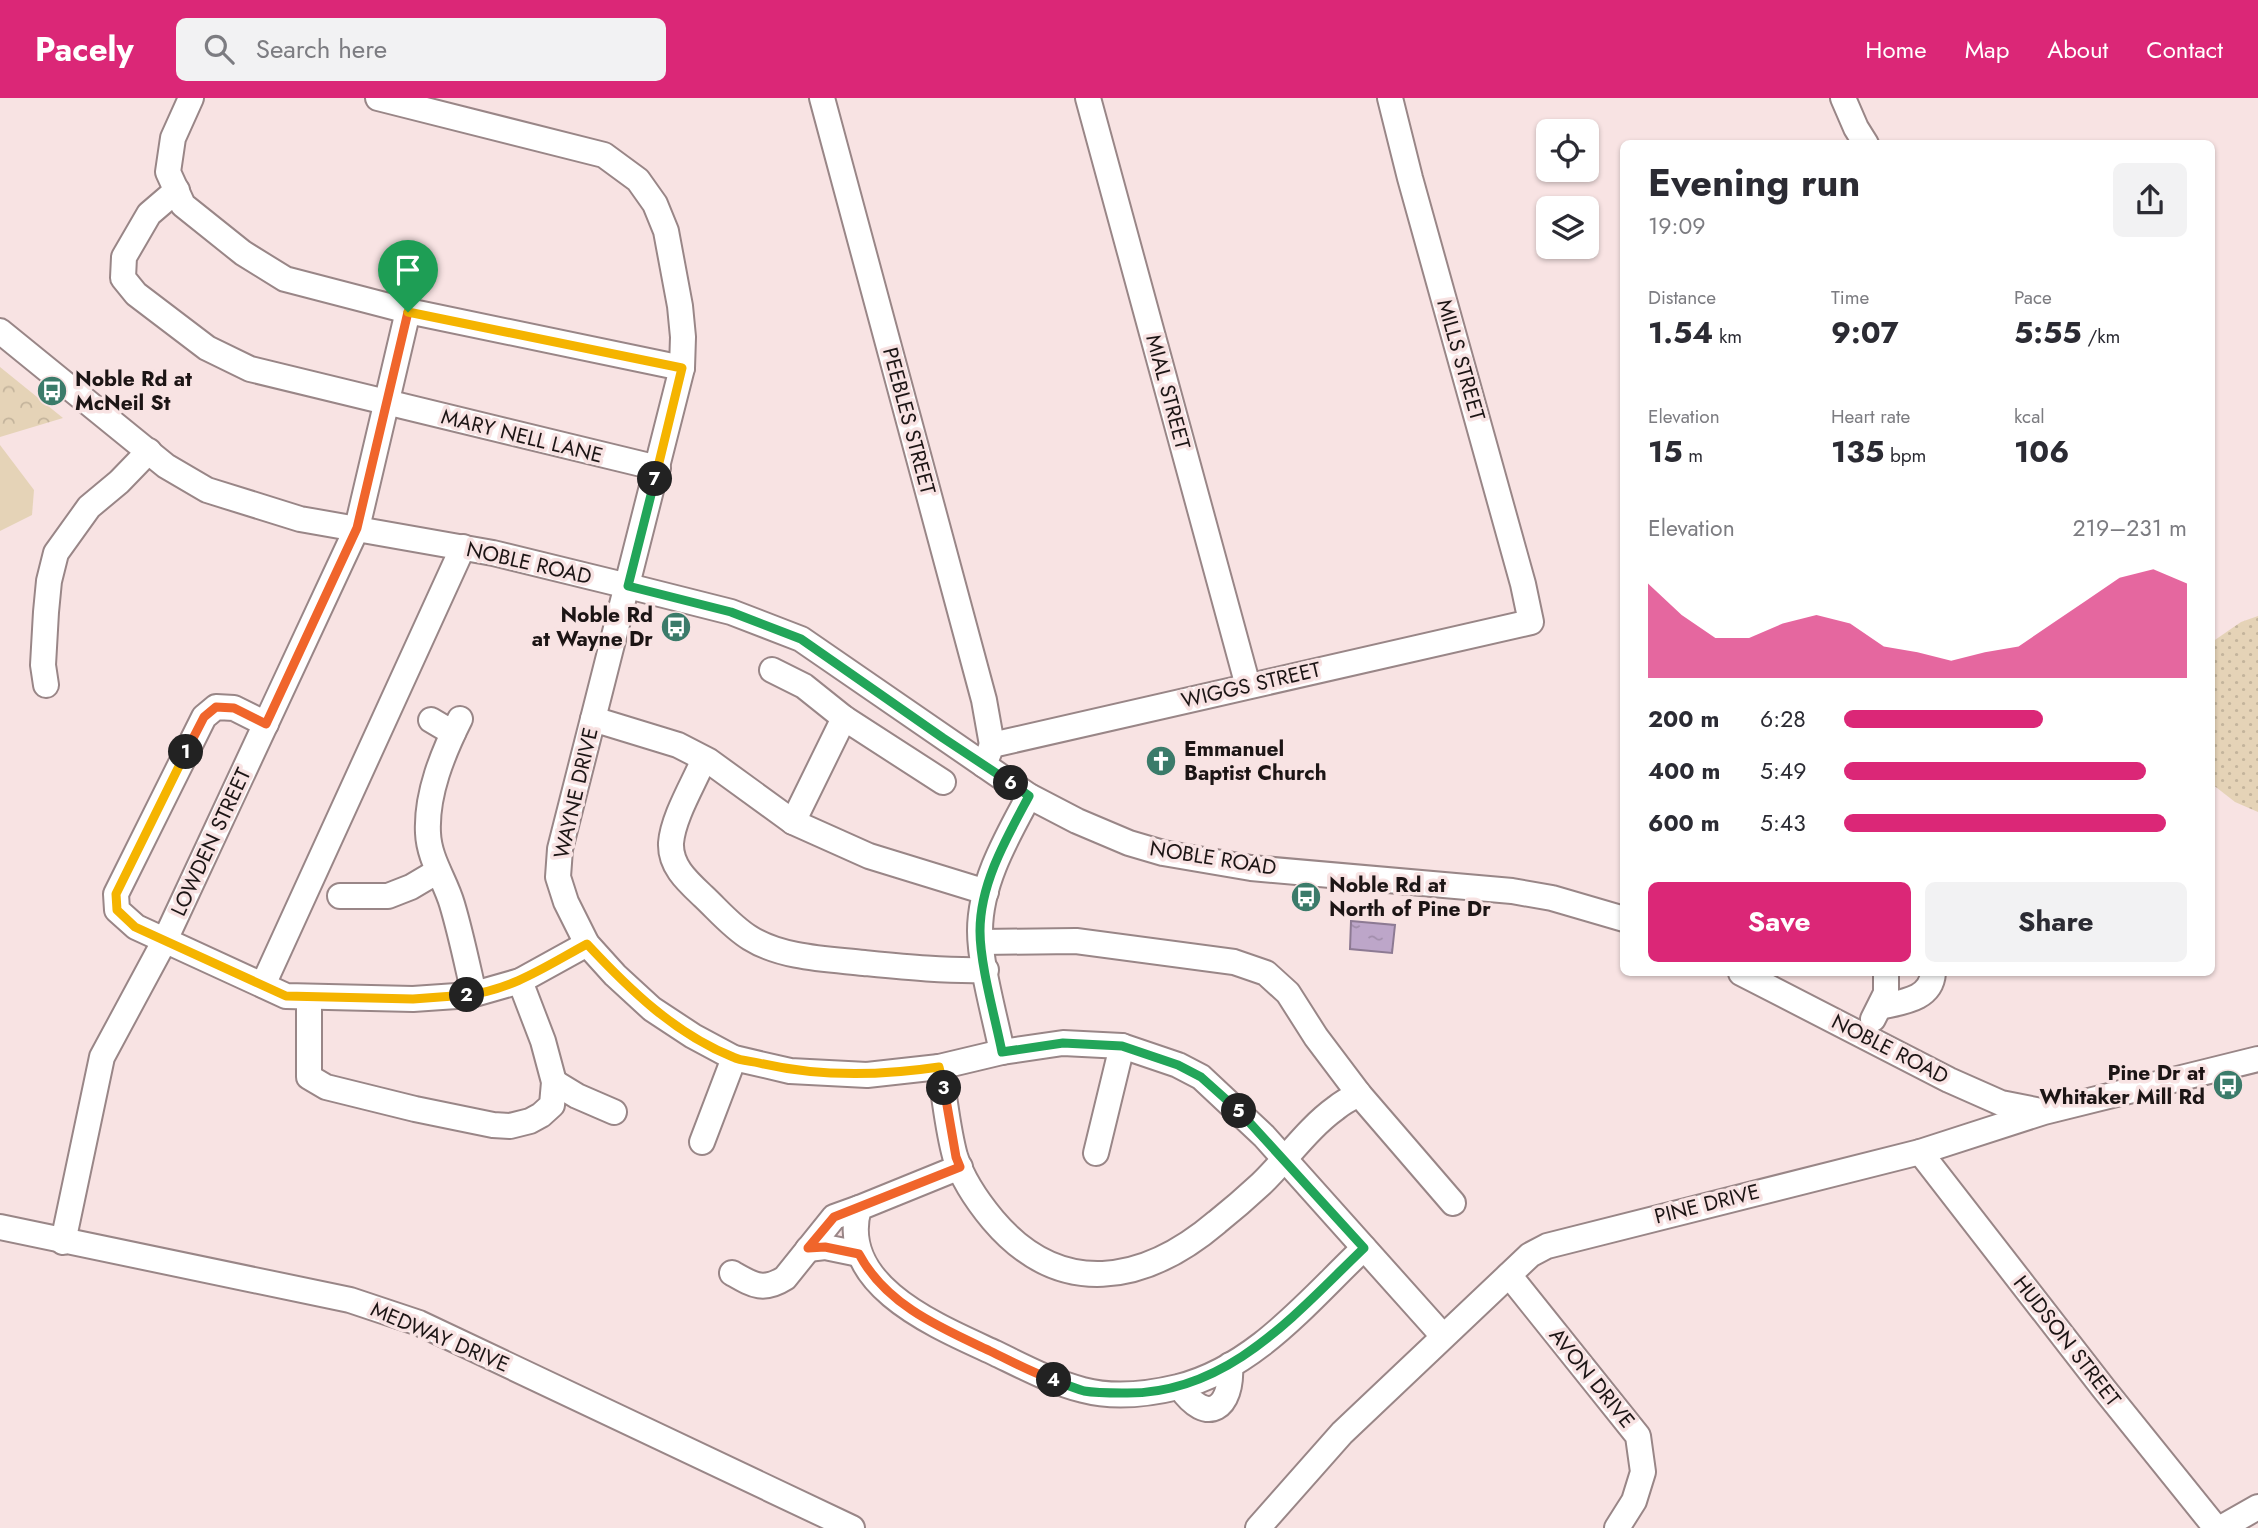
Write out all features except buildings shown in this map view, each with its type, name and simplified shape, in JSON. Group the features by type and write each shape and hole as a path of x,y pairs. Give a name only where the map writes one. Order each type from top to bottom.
{"street":[{"path":"191,98 173,138 168,172 183,205 243,253 285,279 408,312 682,368"},
{"name":"WAYNE DRIVE","path":"378,98 604,155 638,180 655,204 666,231 680,306 682,368 560,849 558,877 566,902 587,944 615,975 652,1009 694,1036 734,1058 790,1070 867,1074 939,1067 1002,1052 1063,1043 1122,1046 1178,1065 1201,1077 1229,1102 1284,1159 1443,1336"},
{"name":"PEEBLES STREET","path":"822,98 980,687 988,755"},
{"name":"MIAL STREET","path":"1087,98 1248,686"},
{"name":"MILLS STREET","path":"1390,98 1523,584 1531,622"},
{"path":"1843,98 1864,140"},
{"name":"MARY NELL LANE","path":"177,190 149,214 124,257 123,278 136,294 207,348 250,369 657,468"},
{"name":"LOWDEN STREET","path":"63,1241 102,1057 165,940 357,528 408,312"},
{"name":"NOBLE ROAD","path":"3,333 166,466 207,489 300,519 463,547 731,612 801,639 988,755 1029,796 1095,829 1163,853 1251,867 1512,891 1552,898 1620,918"},
{"path":"46,685 43,665 46,612 49,581 56,553 89,507 149,452"},
{"path":"263,985 463,547"},
{"name":"WIGGS STREET","path":"988,755 1248,686 1531,622"},
{"path":"772,670 804,686 844,718 943,782"},
{"path":"266,724 234,708 216,707 204,717 125,871 116,894 117,910 135,927 286,996 309,997 413,999 474,994 520,981 587,944"},
{"path":"793,822 844,718"},
{"path":"593,719 678,745 704,759 793,822 869,856 986,892"},
{"path":"430,720 457,726 446,747 430,799 428,834 452,902 474,994"},
{"path":"704,759 674,827 672,857 686,879 744,934 768,947 796,954 944,971 986,970"},
{"path":"1002,1052 980,931 993,867 1029,796"},
{"path":"340,896 388,896 439,871"},
{"path":"981,942 1076,941 1234,961 1266,973 1288,993 1316,1037 1359,1094 1453,1203"},
{"name":"NOBLE ROAD","path":"1747,976 1949,1080 2001,1103 2044,1112"},
{"path":"1865,1035 1886,993 1886,976"},
{"path":"1880,1007 1905,1002 1925,993 1933,976"},
{"path":"309,997 309,1077 326,1087 415,1110 510,1126 530,1121 547,1110 552,1105 554,1082 543,1041 520,981"},
{"path":"1096,1153 1122,1046"},
{"path":"702,1142 734,1058"},
{"name":"PINE DRIVE","path":"1258,1528 1342,1433 1530,1255 1547,1245 1920,1152 2044,1112 2258,1059"},
{"path":"939,1067 956,1157 985,1209 1010,1239 1048,1264 1102,1274 1124,1272 1152,1264 1173,1254 1216,1223 1262,1184 1335,1108 1359,1094"},
{"path":"554,1082 577,1096 614,1112"},
{"name":"HUDSON STREET","path":"1920,1152 2104,1389 2218,1528"},
{"path":"732,1273 764,1287 776,1284 785,1278 834,1217 960,1167"},
{"path":"859,1208 854,1237 859,1254 865,1265 894,1298 916,1313 1048,1378 1085,1391 1142,1394 1180,1387 1189,1400 1200,1408 1213,1408 1224,1402 1229,1392 1230,1365 1273,1335 1364,1248"},
{"name":"MEDWAY DRIVE","path":"0,1227 351,1300 419,1323 852,1528"},
{"path":"808,1248 825,1247 859,1254"},
{"name":"AVON DRIVE","path":"1509,1275 1638,1436 1643,1472 1634,1501 1616,1528"},
{"path":"2218,1528 2258,1507"}],"green space":[{"path":"0,367 63,418 0,437"},
{"path":"0,445 34,490 32,515 0,531"},
{"path":"2258,616 2258,812 2235,802 2215,786 2215,640 2241,622"}],"water":[{"path":"1351,921 1395,925 1392,953 1350,949"}],"place":[{"name":"Noble Rd at McNeil St","path":"52,391"},
{"name":"Noble Rd at Wayne Dr","path":"676,627"},
{"name":"Emmanuel Baptist Church","path":"1161,761"},
{"name":"Noble Rd at North of Pine Dr","path":"1306,897"},
{"name":"Pine Dr at Whitaker Mill Rd","path":"2228,1085"}],"route":[{"path":"408,312 682,368 628,586 731,612 801,639 1029,796 993,867 983,903 980,931 1002,1052 1063,1043 1122,1046 1178,1065 1201,1077 1264,1136 1364,1248 1273,1335 1239,1360 1205,1378 1180,1387 1142,1394 1085,1391 1048,1378 927,1320 894,1298 865,1265 859,1254 825,1247 808,1248 834,1217 960,1167 939,1067 867,1074 790,1070 734,1058 652,1009 615,975 587,944 520,981 471,995 413,999 286,996 135,927 117,910 116,894 125,871 204,717 216,707 234,708 266,724 357,528 408,312"}]}
